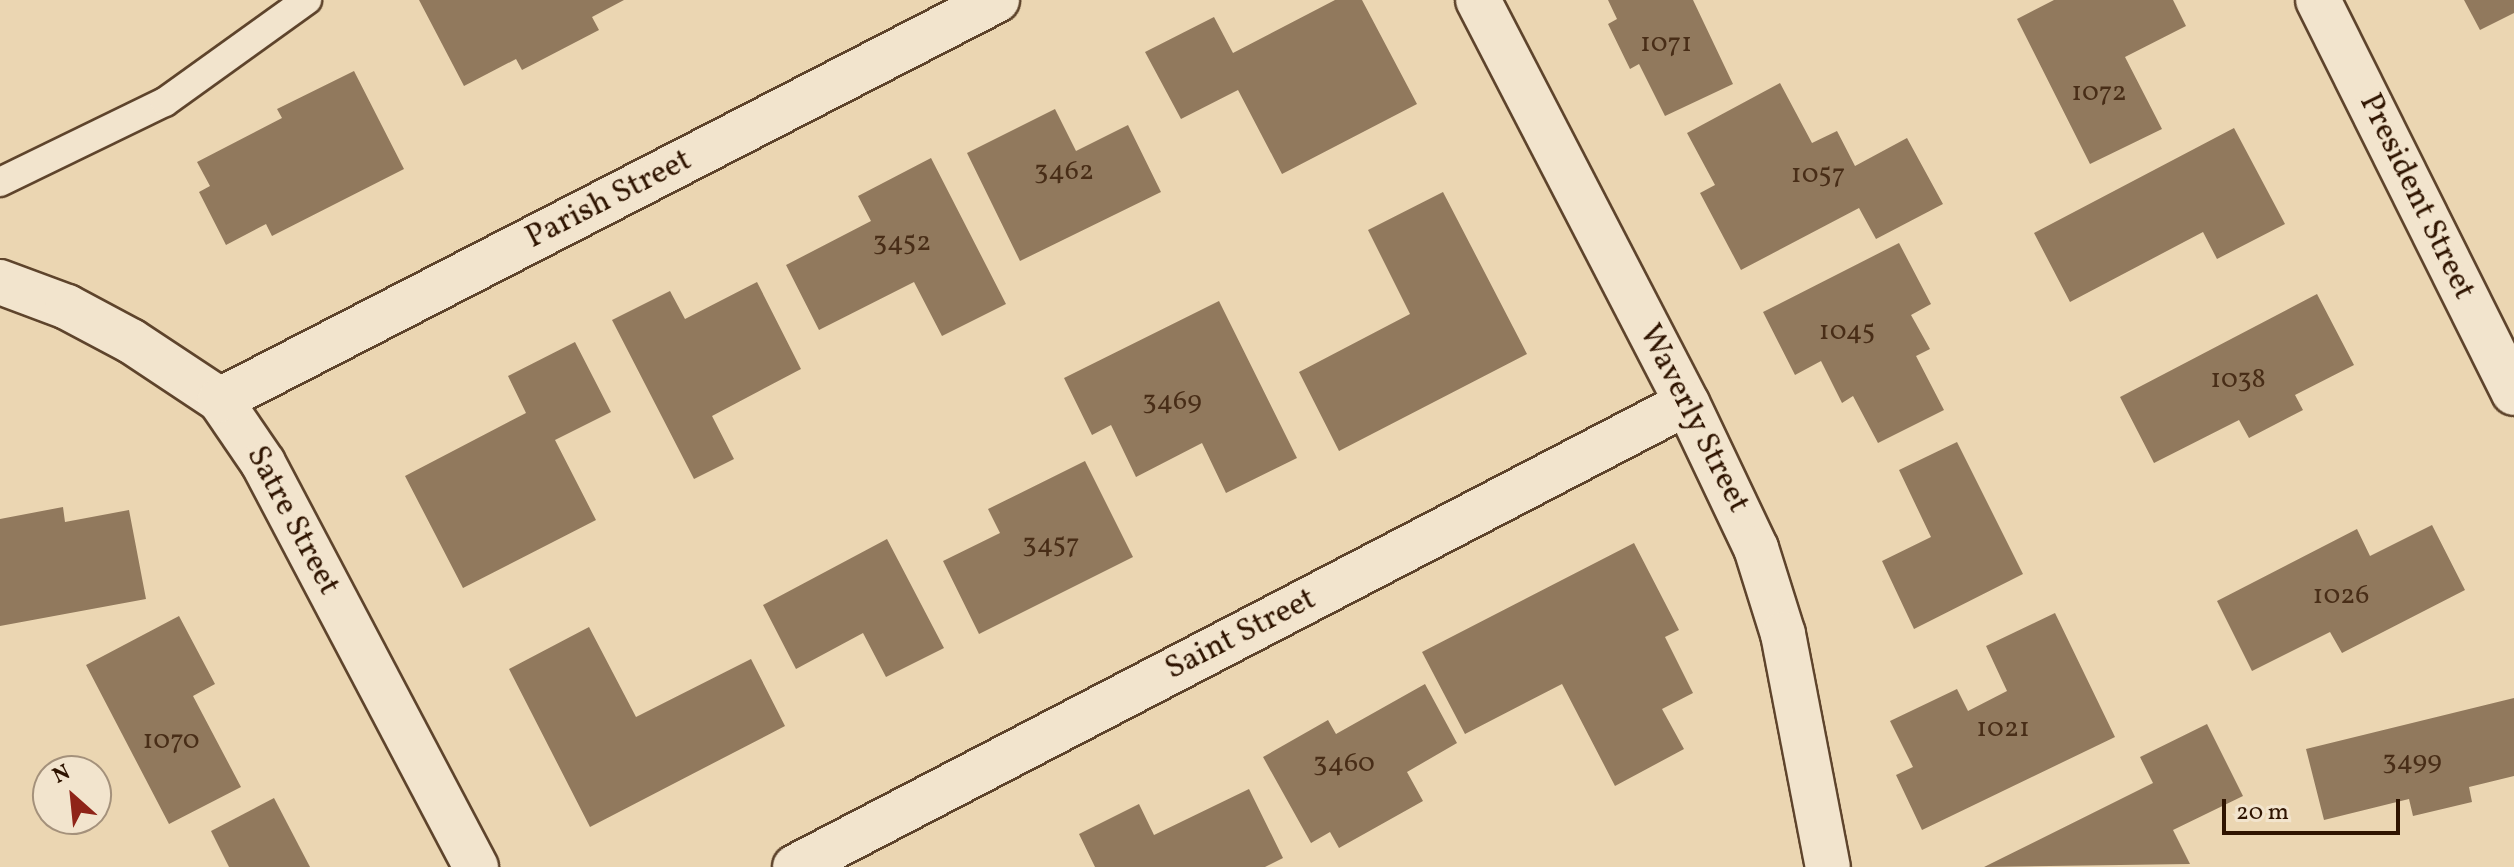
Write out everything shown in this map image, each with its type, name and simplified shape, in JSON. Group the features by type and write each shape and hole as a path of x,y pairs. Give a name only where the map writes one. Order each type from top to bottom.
{"street":[{"name":"Parish Street","path":"220,400 997,0"},
{"name":"Waverly Street","path":"1478,0 1687,403 1743,519 1770,590 1828,867"},
{"name":"President Street","path":"2318,0 2514,393"},
{"name":"Satre Street","path":"0,282 67,307 131,341 220,400 263,463 476,867"},
{"name":"Saint Street","path":"795,867 1687,403"}],"lane":[{"path":"0,182 165,102 307,0"}],"building":[{"path":"419,0 624,0 592,17 599,30 522,70 516,59 464,86"},
{"path":"1335,0 1362,0 1417,104 1282,174 1238,90 1181,119 1145,52 1214,17 1233,53"},
{"path":"1608,0 1693,0 1733,84 1665,116 1639,64 1630,69 1608,24 1617,19"},
{"path":"2054,0 2173,0 2186,26 2125,57 2162,129 2090,164 2017,19"},
{"path":"2464,0 2514,0 2514,13 2480,30"},
{"path":"354,71 404,169 272,236 266,224 226,245 199,192 210,186 197,162 282,118 277,109"},
{"path":"1780,83 1812,143 1837,131 1855,166 1907,138 1943,204 1876,239 1859,208 1741,270 1700,193 1715,185 1687,133"},
{"path":"1055,109 1076,151 1128,125 1161,192 1020,261 967,153"},
{"path":"2234,128 2285,224 2217,259 2203,232 2070,302 2034,233"},
{"path":"931,158 1006,304 942,336 914,282 819,330 786,265 871,221 858,196"},
{"path":"1443,192 1527,354 1339,451 1299,372 1410,314 1368,230"},
{"path":"1899,243 1931,304 1911,315 1930,349 1916,356 1944,410 1878,443 1853,396 1842,403 1821,361 1795,375 1763,312"},
{"path":"757,282 801,369 712,416 734,459 694,479 612,320 670,291 685,319"},
{"path":"2317,294 2354,365 2295,395 2303,410 2249,438 2239,420 2154,463 2120,397"},
{"path":"1219,301 1297,458 1226,493 1202,443 1136,477 1111,425 1092,435 1064,378"},
{"path":"575,342 611,412 555,440 596,520 463,588 405,476 526,413 508,376"},
{"path":"1957,442 2023,574 1914,629 1882,561 1931,537 1899,470"},
{"path":"1085,461 1133,557 979,634 943,561 1000,533 988,509"},
{"path":"63,507 65,522 129,510 146,599 0,626 0,519"},
{"path":"2432,525 2465,590 2342,653 2330,632 2252,671 2217,601 2357,529 2370,556"},
{"path":"887,539 944,648 886,677 863,633 796,669 763,605"},
{"path":"1634,543 1679,630 1665,637 1693,693 1662,709 1684,749 1615,786 1562,684 1465,734 1422,652"},
{"path":"2055,613 2115,737 1922,830 1896,775 1913,767 1890,721 1957,689 1968,711 2007,691 1986,646"},
{"path":"179,616 215,684 193,696 241,787 169,824 86,665"},
{"path":"589,627 636,717 751,659 785,726 590,827 509,669"},
{"path":"1425,684 1457,743 1407,772 1423,801 1339,848 1330,832 1311,843 1263,757 1328,720 1336,734"},
{"path":"2514,698 2514,776 2469,787 2472,802 2413,816 2409,799 2324,820 2306,749"},
{"path":"2207,724 2243,796 2173,830 2190,864 1984,867 2153,783 2140,757"},
{"path":"1249,789 1283,858 1265,867 1095,867 1079,834 1139,804 1154,835"},
{"path":"274,798 310,867 229,867 211,831"}]}
